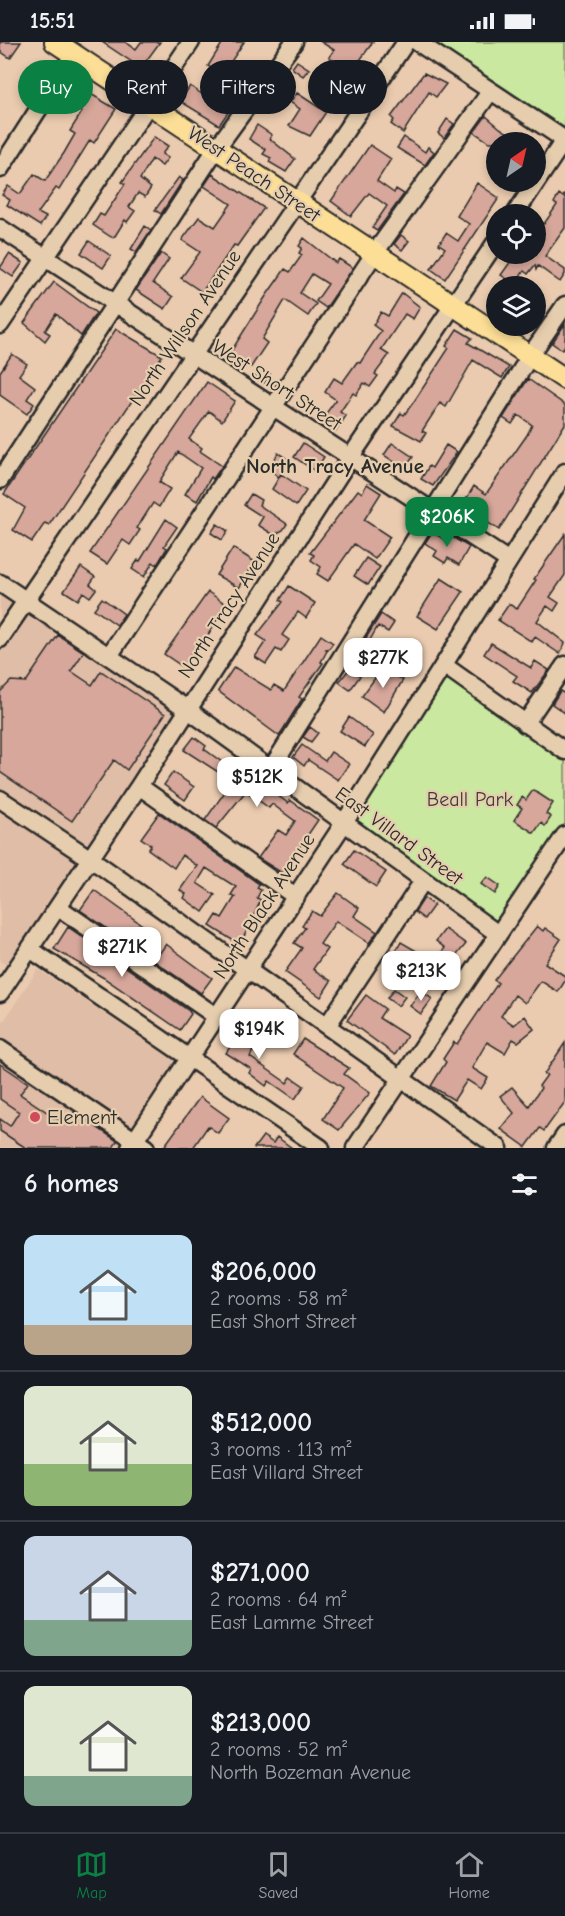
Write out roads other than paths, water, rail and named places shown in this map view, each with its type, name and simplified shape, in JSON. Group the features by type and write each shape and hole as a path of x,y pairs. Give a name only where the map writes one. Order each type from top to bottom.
{"main road":[{"name":"West Peach Street","path":"56,42 105,75"},
{"name":"West Peach Street","path":"164,114 565,379"}],"street":[{"path":"179,60 191,42"},
{"path":"0,480 216,149 294,42"},
{"name":"North Willson Avenue","path":"0,639 406,42"},
{"path":"417,42 565,140 522,204"},
{"path":"0,169 74,54"},
{"path":"109,656 374,254 490,92"},
{"path":"0,325 142,114"},
{"name":"West Short Street","path":"0,228 509,561"},
{"name":"North Tracy Avenue","path":"0,993 6,972 30,949 139,786 350,458 486,257"},
{"path":"270,769 530,356 565,305"},
{"name":"North Black Avenue","path":"137,1145 189,1058 445,666 565,472"},
{"name":"East Villard Street","path":"0,583 187,709 498,934"},
{"path":"525,724 565,665"},
{"path":"445,666 565,751"},
{"path":"139,786 296,897"},
{"path":"0,799 90,859 499,1148"},
{"path":"355,1148 565,835"},
{"path":"327,1026 423,881"},
{"path":"58,907 217,1017"},
{"path":"30,949 321,1148"},
{"path":"0,1049 137,1145"},
{"path":"556,1148 565,1135"}],"place":[{"name":"Element","path":"35,1117"}],"district":[{"name":"North Tracy Avenue","path":"335,466"}],"park label":[{"name":"Beall Park","path":"470,799"}]}
